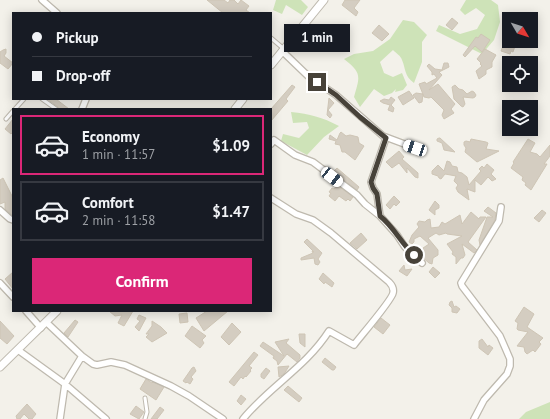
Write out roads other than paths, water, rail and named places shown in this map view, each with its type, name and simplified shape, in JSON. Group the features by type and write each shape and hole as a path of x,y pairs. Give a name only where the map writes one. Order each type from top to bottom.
{"street":[{"path":"42,0 56,12"},
{"path":"272,64 324,0"},
{"path":"283,50 308,76 336,95 386,138 415,148"},
{"path":"236,108 242,100"},
{"path":"380,216 377,194 371,182 386,138"},
{"path":"272,143 274,140 295,155 313,162 357,195 365,204 380,216 397,235 405,247 422,263"},
{"path":"243,419 253,406 298,368 313,353 329,331 354,345 389,302 394,292 393,287 389,282 331,233 314,220 296,214 272,199"},
{"path":"474,419 484,400 507,374 510,366 510,359 500,336 461,285 499,221 501,207"},
{"path":"0,210 12,219"},
{"path":"0,283 12,296"},
{"path":"27,312 82,356 96,365 115,362 172,386 223,419"},
{"path":"0,367 57,312"},
{"path":"18,350 65,384 106,419"},
{"path":"60,419 65,384 82,356"}],"lane":[{"path":"272,39 283,50"},
{"path":"16,108 23,100"},
{"path":"43,100 55,108"},
{"path":"6,120 12,112"},
{"path":"145,419 147,412 146,398"}]}
